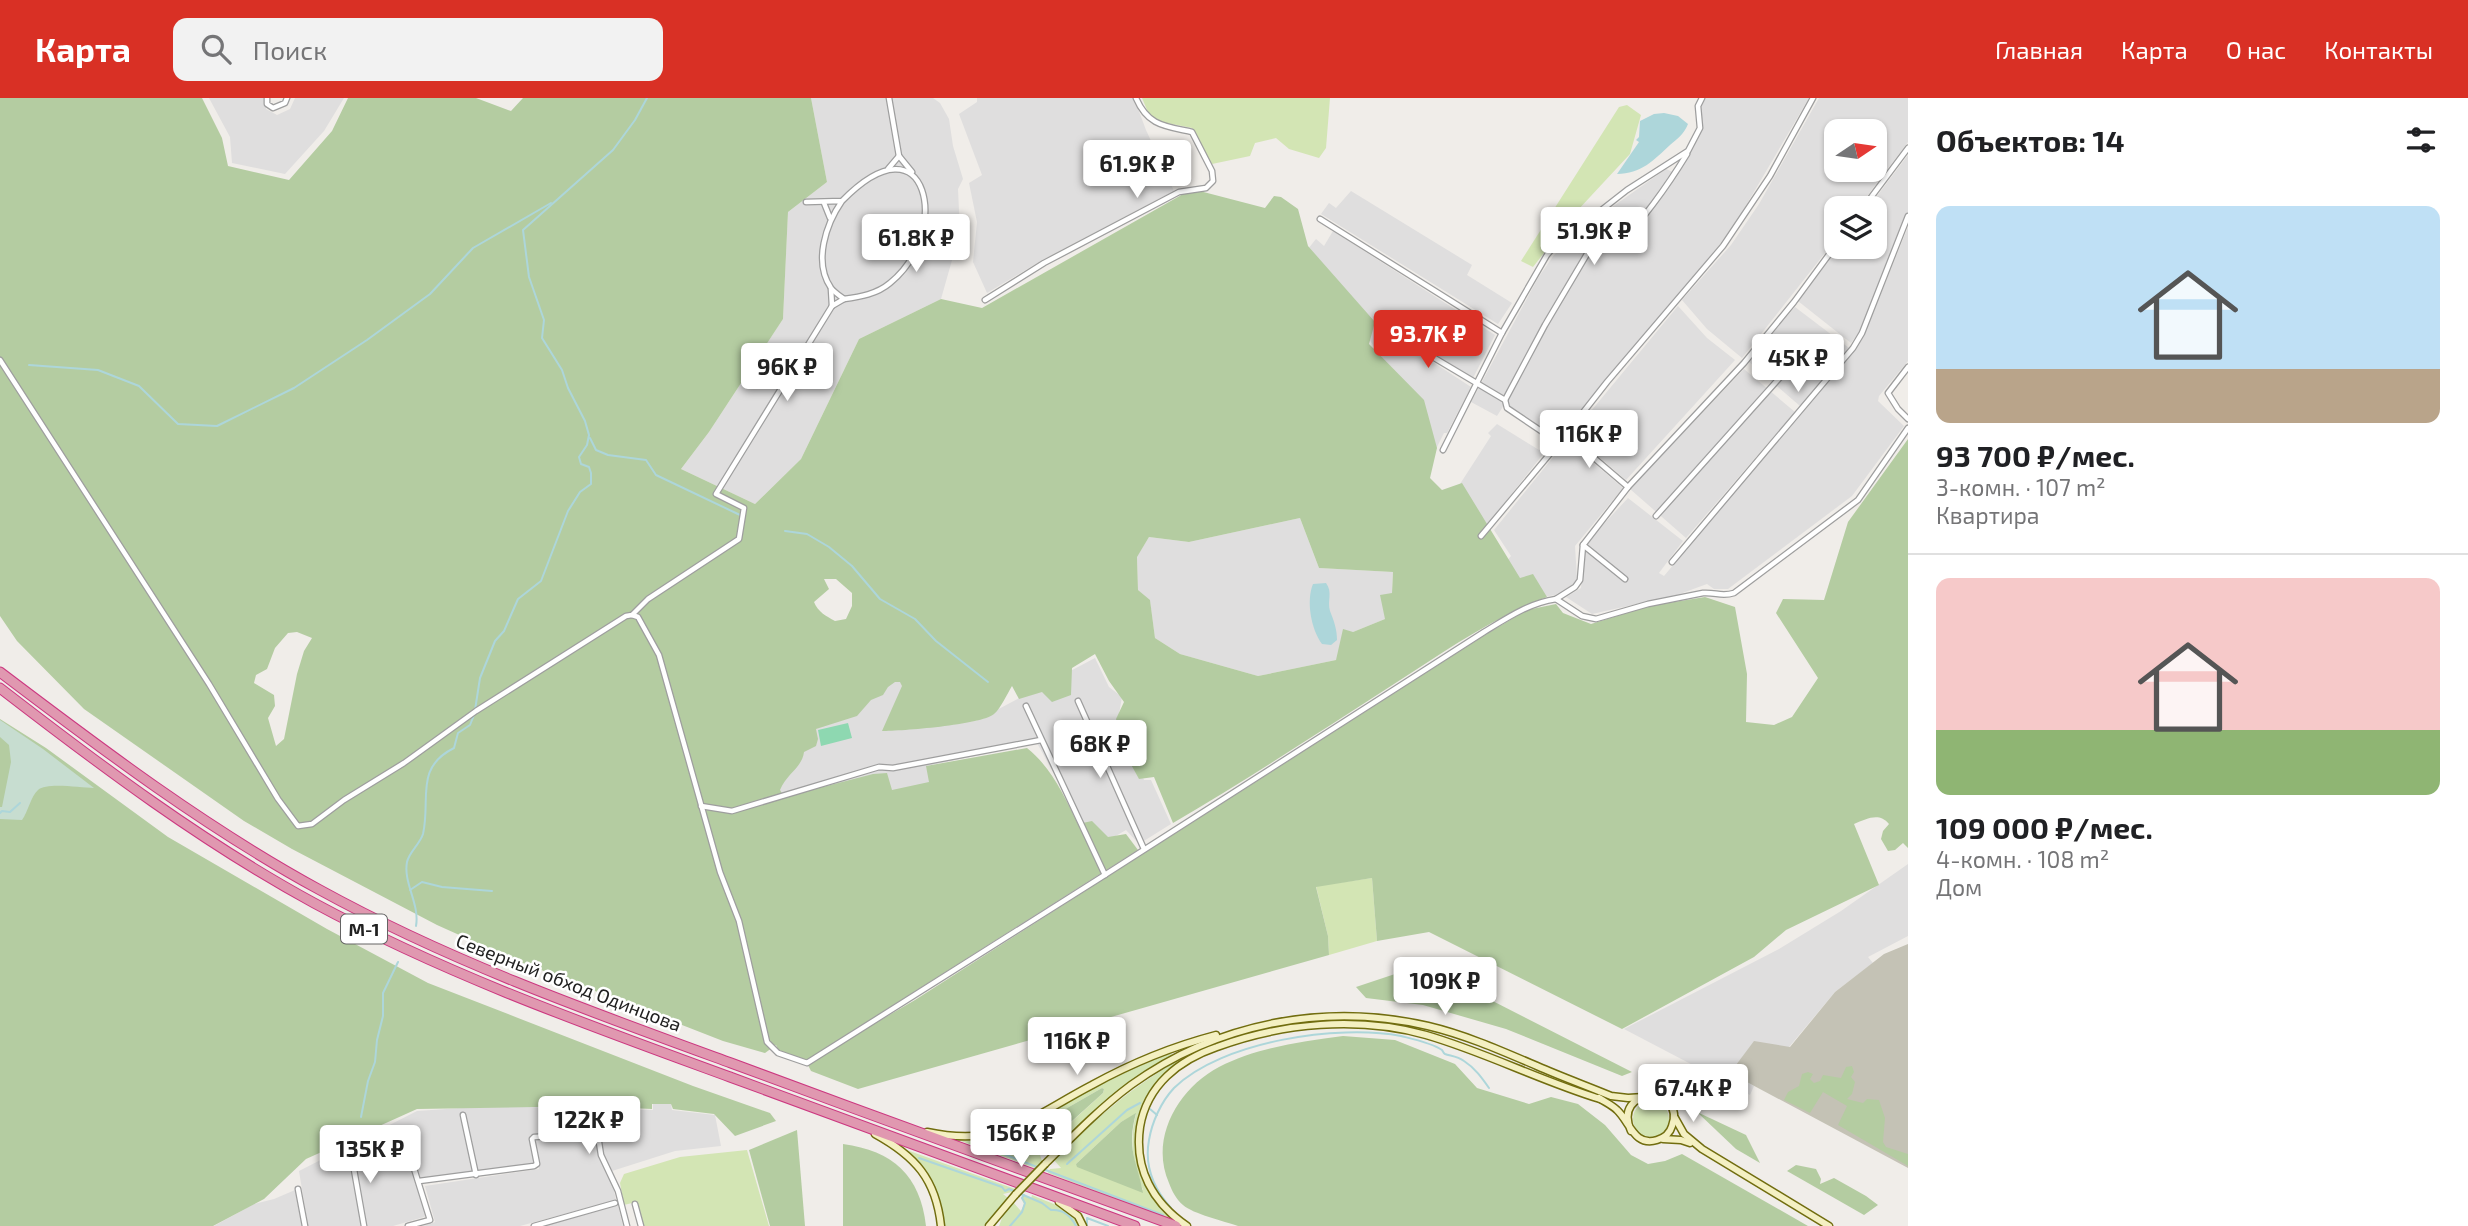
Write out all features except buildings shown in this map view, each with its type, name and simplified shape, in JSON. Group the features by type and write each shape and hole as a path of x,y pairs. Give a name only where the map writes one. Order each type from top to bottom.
{"highway":[{"name":"Северный обход Одинцова","path":"0,672 112,758 205,822 309,884 429,946 539,993 1175,1226"},
{"name":"Северный обход Одинцова","path":"0,688 174,818 260,872 374,934 458,974 534,1006 1135,1226"}],"street":[{"path":"267,98 267,104 273,108 285,103 287,98"},
{"path":"632,615 648,599 739,539 744,508 716,494 832,306 844,299 865,296 888,285 906,267 920,238 926,216 923,191 899,156 889,98"},
{"path":"985,300 1044,263 1179,192 1206,188 1213,181 1212,171 1192,132 1148,119 1136,98"},
{"path":"1581,226 1596,242 1613,244 1625,236 1675,175 1700,128 1698,106 1702,98"},
{"path":"1480,536 1559,443 1606,382 1723,246 1770,176 1813,98"},
{"path":"1872,196 1908,148"},
{"path":"1443,450 1502,333 1547,255 1563,236 1688,151"},
{"path":"832,306 831,288 822,264 830,218 855,187 888,169 899,156"},
{"path":"888,169 914,175"},
{"path":"806,202 842,201"},
{"path":"824,203 830,218"},
{"path":"1672,562 1853,348 1862,333 1908,216"},
{"path":"1320,219 1502,333"},
{"path":"1559,443 1507,408 1505,400 1545,324 1596,242"},
{"path":"0,360 220,702 278,799 298,826 312,824 476,711 626,616 638,617 659,655 720,873 739,921 767,1042 793,1060 807,1063 1484,632 1524,609 1556,599 1575,587 1580,580 1583,545 1628,487 1744,363 1826,259"},
{"path":"831,288 844,299"},
{"path":"1394,334 1505,400"},
{"path":"1656,516 1801,354"},
{"path":"1908,367 1888,393 1908,419"},
{"path":"1556,599 1583,616 1596,619 1692,595 1712,592 1722,596 1734,593 1858,500 1908,428"},
{"path":"1566,434 1628,487"},
{"path":"1583,545 1625,579"},
{"path":"1078,701 1144,849"},
{"path":"1026,706 1105,875"},
{"path":"701,806 732,811 879,767 893,768 1041,740"},
{"path":"909,1128 953,1137 974,1138 996,1134 1147,1059 1209,1037 1275,1022 1326,1016 1375,1017 1429,1026 1473,1040 1611,1096 1662,1098 1672,1110 1684,1134 1702,1149"},
{"path":"1187,1226 1164,1207 1145,1178 1139,1148 1142,1119 1154,1091 1176,1067 1188,1059 1227,1043 1280,1030 1315,1025 1385,1027 1426,1035 1600,1099"},
{"path":"989,1226 1045,1164 1108,1103 1149,1073 1188,1051 1245,1029"},
{"path":"1552,1072 1619,1112 1640,1138 1654,1141 1666,1138 1681,1140 1702,1149 1829,1226"},
{"path":"1631,1130 1628,1120 1630,1109 1634,1102 1644,1097"},
{"path":"1654,1141 1665,1137 1672,1128 1672,1110"},
{"path":"463,1115 476,1175"},
{"path":"848,1120 892,1144 919,1166 932,1188 941,1226"},
{"path":"402,1130 430,1220 408,1226"},
{"path":"419,1181 534,1166 537,1164 532,1139 534,1137 595,1133 598,1136 601,1155 618,1191 626,1226"},
{"path":"350,1147 364,1226"},
{"path":"1029,1187 1072,1211 1083,1226"},
{"path":"298,1189 305,1226"},
{"path":"534,1226 615,1203"},
{"path":"635,1204 641,1226"},
{"path":"997,1226 1006,1206"}],"shaded area":[{"path":"209,98 266,98 266,109 277,115 290,109 295,98 344,98 324,131 285,174 232,163 230,137"},
{"path":"811,98 933,98 940,103 949,119 953,146 963,179 958,189 960,232 941,299 859,339 801,459 755,504 681,469 709,432 783,319 788,212 827,182"},
{"path":"977,98 1134,98 1174,191 1044,259 987,293 973,262 977,222 969,183 982,175 959,114 977,102"},
{"path":"1706,98 1809,98 1738,219 1720,244 1557,439 1504,405 1497,416 1471,402 1538,278 1554,255 1581,229 1666,169 1675,173 1703,124 1700,108"},
{"path":"1819,98 1908,98 1908,142 1887,170 1887,119 1824,119 1824,182 1878,182 1867,196 1824,196 1824,254 1742,358 1707,329 1682,300 1731,245 1759,204"},
{"path":"1908,155 1908,212 1859,332 1851,343 1798,301 1830,259 1887,259 1887,196 1877,196"},
{"path":"1351,191 1472,265 1467,275 1512,303 1498,324 1321,214 1329,203 1336,208"},
{"path":"1908,227 1908,361 1879,396 1878,401 1904,426 1852,496 1728,589 1714,589 1707,584 1677,595 1592,614 1566,597 1581,588 1587,542 1628,498 1683,541 1659,573 1664,576 1863,338"},
{"path":"1333,231 1495,335 1473,378 1386,324 1384,330 1471,387 1435,451 1387,365 1308,249 1316,239 1324,246"},
{"path":"1678,306 1707,338 1735,360 1626,480 1572,434"},
{"path":"1795,307 1849,348 1800,406 1748,361"},
{"path":"1744,369 1795,412 1686,538 1630,489"},
{"path":"1497,424 1544,453 1487,525 1460,484 1491,436 1488,433"},
{"path":"1567,440 1623,488 1575,546 1577,579 1574,584 1555,595 1532,599 1505,563 1511,556 1494,530"},
{"path":"1300,518 1319,568 1393,572 1392,593 1385,619 1353,632 1336,660 1258,676 1180,654 1155,638 1150,601 1138,590 1137,556 1149,537 1189,542"},
{"path":"1095,658 1109,687 1122,697 1118,720 1144,780 1151,780 1171,824 1139,844 1126,830 1095,848 1037,743 927,766 930,783 891,792 784,800 776,792 815,726 898,678 933,724 976,721"},
{"path":"1908,864 1908,936 1868,957 1873,963 1835,992 1789,1047 1730,1073 1754,1086 1750,1095 1624,1029 1779,949 1841,911"},
{"path":"1908,944 1908,1168 1730,1073 1754,1041 1790,1047 1835,992 1884,954"},
{"path":"653,1104 671,1104 672,1110 715,1115 721,1146 675,1151 612,1171 603,1154 601,1131 530,1135 534,1164 417,1180 427,1214 424,1217 393,1226 308,1226 299,1171 417,1111 491,1106 653,1110"},
{"path":"596,1138 607,1175 612,1181 616,1200 520,1226 423,1226 435,1222 425,1186 539,1169 535,1139"},
{"path":"295,1190 302,1226 214,1226 254,1204"},
{"path":"618,1205 623,1226 545,1226"}],"green space":[{"path":"0,98 202,98 222,138 228,166 289,180 332,131 348,98 476,98 511,111 523,98 811,98 827,182 788,212 783,319 709,432 681,469 755,504 801,459 859,339 941,299 982,308 1192,189 1265,208 1274,196 1281,197 1298,209 1308,246 1375,322 1369,344 1424,400 1437,448 1430,478 1442,490 1462,483 1520,578 1533,574 1547,597 1526,605 1468,636 1173,823 1154,777 1139,779 1128,759 1116,719 1124,702 1095,654 1072,668 1071,695 1052,702 1042,692 1019,699 1012,686 997,711 986,718 940,727 882,731 902,686 900,682 895,682 883,695 871,700 857,716 816,729 816,746 804,752 803,758 783,784 780,790 784,797 873,774 887,773 892,790 929,782 926,766 1027,748 1050,773 1078,824 1092,821 1108,837 1126,834 1138,850 895,1004 819,1056 915,1000 1527,610 1556,604 1563,613 1591,624 1649,606 1705,597 1735,607 1747,674 1746,722 1774,725 1792,717 1818,678 1776,613 1783,599 1824,600 1848,522 1908,439 1908,848 1903,843 1895,850 1888,851 1881,839 1889,824 1881,818 1854,824 1879,885 1786,930 1754,957 1622,1029 1429,932 1377,941 1372,878 1316,887 1328,936 1329,955 858,1089 811,1071 807,1063 779,1052 776,1045 765,1053 723,1041 513,959 437,925 292,849 244,821 84,709 17,641 0,616","holes":["1300,518 1319,568 1393,572 1392,593 1380,595 1385,619 1353,632 1343,629 1336,660 1258,676 1180,654 1155,638 1150,600 1138,590 1137,557 1149,537 1189,542","824,579 836,579 852,593 852,606 846,619 835,621 823,613 814,602 829,589","297,632 312,638 304,651 297,674 284,739 276,746 268,718 275,706 274,695 254,683 256,675 267,669 275,648 288,633"]},
{"path":"1142,98 1330,98 1326,148 1319,158 1289,149 1276,138 1255,143 1250,156 1212,164 1192,128 1150,117"},
{"path":"1627,105 1641,115 1630,154 1577,211 1533,267 1521,261 1619,107"},
{"path":"0,719 46,748 168,837 327,929 428,983 693,1086 770,1113 776,1121 735,1136 714,1114 673,1109 671,1104 652,1104 652,1109 589,1106 417,1109 306,1159 264,1199 213,1226 0,1226"},
{"path":"0,720 94,788 42,788 33,796 22,820 0,819 0,807 11,762 9,745 0,737"},
{"path":"848,723 852,738 821,746 818,730"},
{"path":"1372,878 1377,941 1329,955 1328,936 1316,886"},
{"path":"1422,965 1632,1072 1622,1076 1506,1029 1423,1005 1366,998 1356,987"},
{"path":"1343,1036 1395,1040 1455,1064 1477,1088 1529,1104 1551,1097 1578,1104 1605,1125 1631,1155 1648,1164 1682,1154 1808,1226 1238,1226 1194,1211 1181,1203 1169,1183 1163,1149 1165,1132 1172,1116 1180,1101 1192,1088 1205,1076 1234,1060 1280,1046"},
{"path":"1171,1053 1172,1055 1107,1101 1049,1155 1042,1152 1042,1161 1035,1168 961,1141 986,1138 1009,1131 1120,1074","holes":["1104,1089 1103,1093 1055,1137 1047,1140 1036,1139 1023,1148 1005,1143 1005,1139 1020,1135"]},
{"path":"1177,1061 1179,1063 1173,1067 1140,1119 1141,1170 1148,1189 1179,1223 1048,1173 1050,1169 1061,1168 1054,1160 1083,1132 1127,1094","holes":["1136,1114 1133,1152 1143,1190 1076,1164 1121,1122"]},
{"path":"1852,1066 1854,1072 1851,1077 1855,1082 1852,1094 1847,1099 1863,1103 1867,1099 1879,1100 1885,1118 1883,1142 1886,1147 1908,1154 1908,1166 1838,1125 1847,1106 1823,1092 1810,1113 1784,1100 1788,1092 1799,1086 1802,1074 1813,1074 1810,1079 1814,1083 1820,1081 1823,1075 1841,1078 1846,1067"},
{"path":"1102,1088 1103,1093 1051,1140 1036,1139 1023,1148 1005,1143 1005,1139 1020,1135"},
{"path":"1651,1101 1664,1106 1669,1119 1664,1132 1651,1137 1638,1132 1633,1119 1638,1106"},
{"path":"1697,1112 1746,1135 1760,1163 1736,1149"},
{"path":"1136,1113 1132,1146 1143,1193 1077,1167 1076,1164 1121,1122"},
{"path":"797,1130 805,1226 770,1226 749,1150"},
{"path":"843,1144 876,1153 901,1168 918,1193 926,1226 843,1226"},
{"path":"904,1149 1015,1189 1003,1194 1008,1198 984,1226 944,1226 933,1183 921,1165"},
{"path":"747,1150 769,1226 638,1226 632,1203 624,1205 620,1183 624,1174 680,1157"},
{"path":"1796,1165 1816,1169 1821,1179 1820,1184 1834,1178 1878,1205 1864,1215 1787,1171"},
{"path":"1023,1195 1031,1199 1032,1195 1059,1207 1072,1215 1080,1226 999,1226 1004,1213 1013,1202 1021,1211 1024,1204 1021,1198"}],"water":[{"path":"1654,114 1678,116 1688,124 1683,133 1646,165 1633,172 1617,174 1639,142 1636,140 1639,137 1640,121"},
{"path":"1326,583 1337,636 1337,640 1331,645 1322,644 1318,638 1312,623 1310,606 1313,584"}],"waterway":[{"path":"475,710 480,678 495,641 504,631 518,599 541,581 568,511 580,492 591,484 589,467 581,464 579,457 587,445 589,435 562,370 542,338 544,320 529,277 523,230 613,150 647,98"},
{"path":"29,365 98,370 139,386 178,424 217,426 294,388 367,340 430,294 473,248 551,203"},
{"path":"590,438 596,450 608,455 646,460 656,475 740,515"},
{"path":"785,531 807,534 829,547 852,566 880,599 915,619 936,641 988,682"},
{"path":"416,926 416,910 406,870 410,855 423,834 426,785 433,765 454,748 458,733 470,725 474,715"},
{"path":"0,813 10,812 20,803"},
{"path":"410,890 422,882 442,887 492,891"},
{"path":"361,1117 375,1062 383,1016 383,993 398,962"},
{"path":"1171,1208 1155,1185 1149,1168 1148,1150 1152,1126 1161,1106 1174,1088 1195,1072 1221,1058 1282,1040 1346,1032 1375,1033 1422,1042 1459,1058 1478,1073 1489,1088"},
{"path":"1067,1164 1127,1110 1140,1103"},
{"path":"1150,1109 1157,1115"},
{"path":"989,1141 991,1149 1037,1167"},
{"path":"919,1158 1002,1187 1005,1191 1009,1189 1016,1192"},
{"path":"1043,1169 1163,1215"},
{"path":"1021,1194 1051,1210 1066,1214 1076,1226"},
{"path":"1010,1226 1022,1212 1024,1195"},
{"path":"1087,1226 1087,1218 1108,1226"}]}
